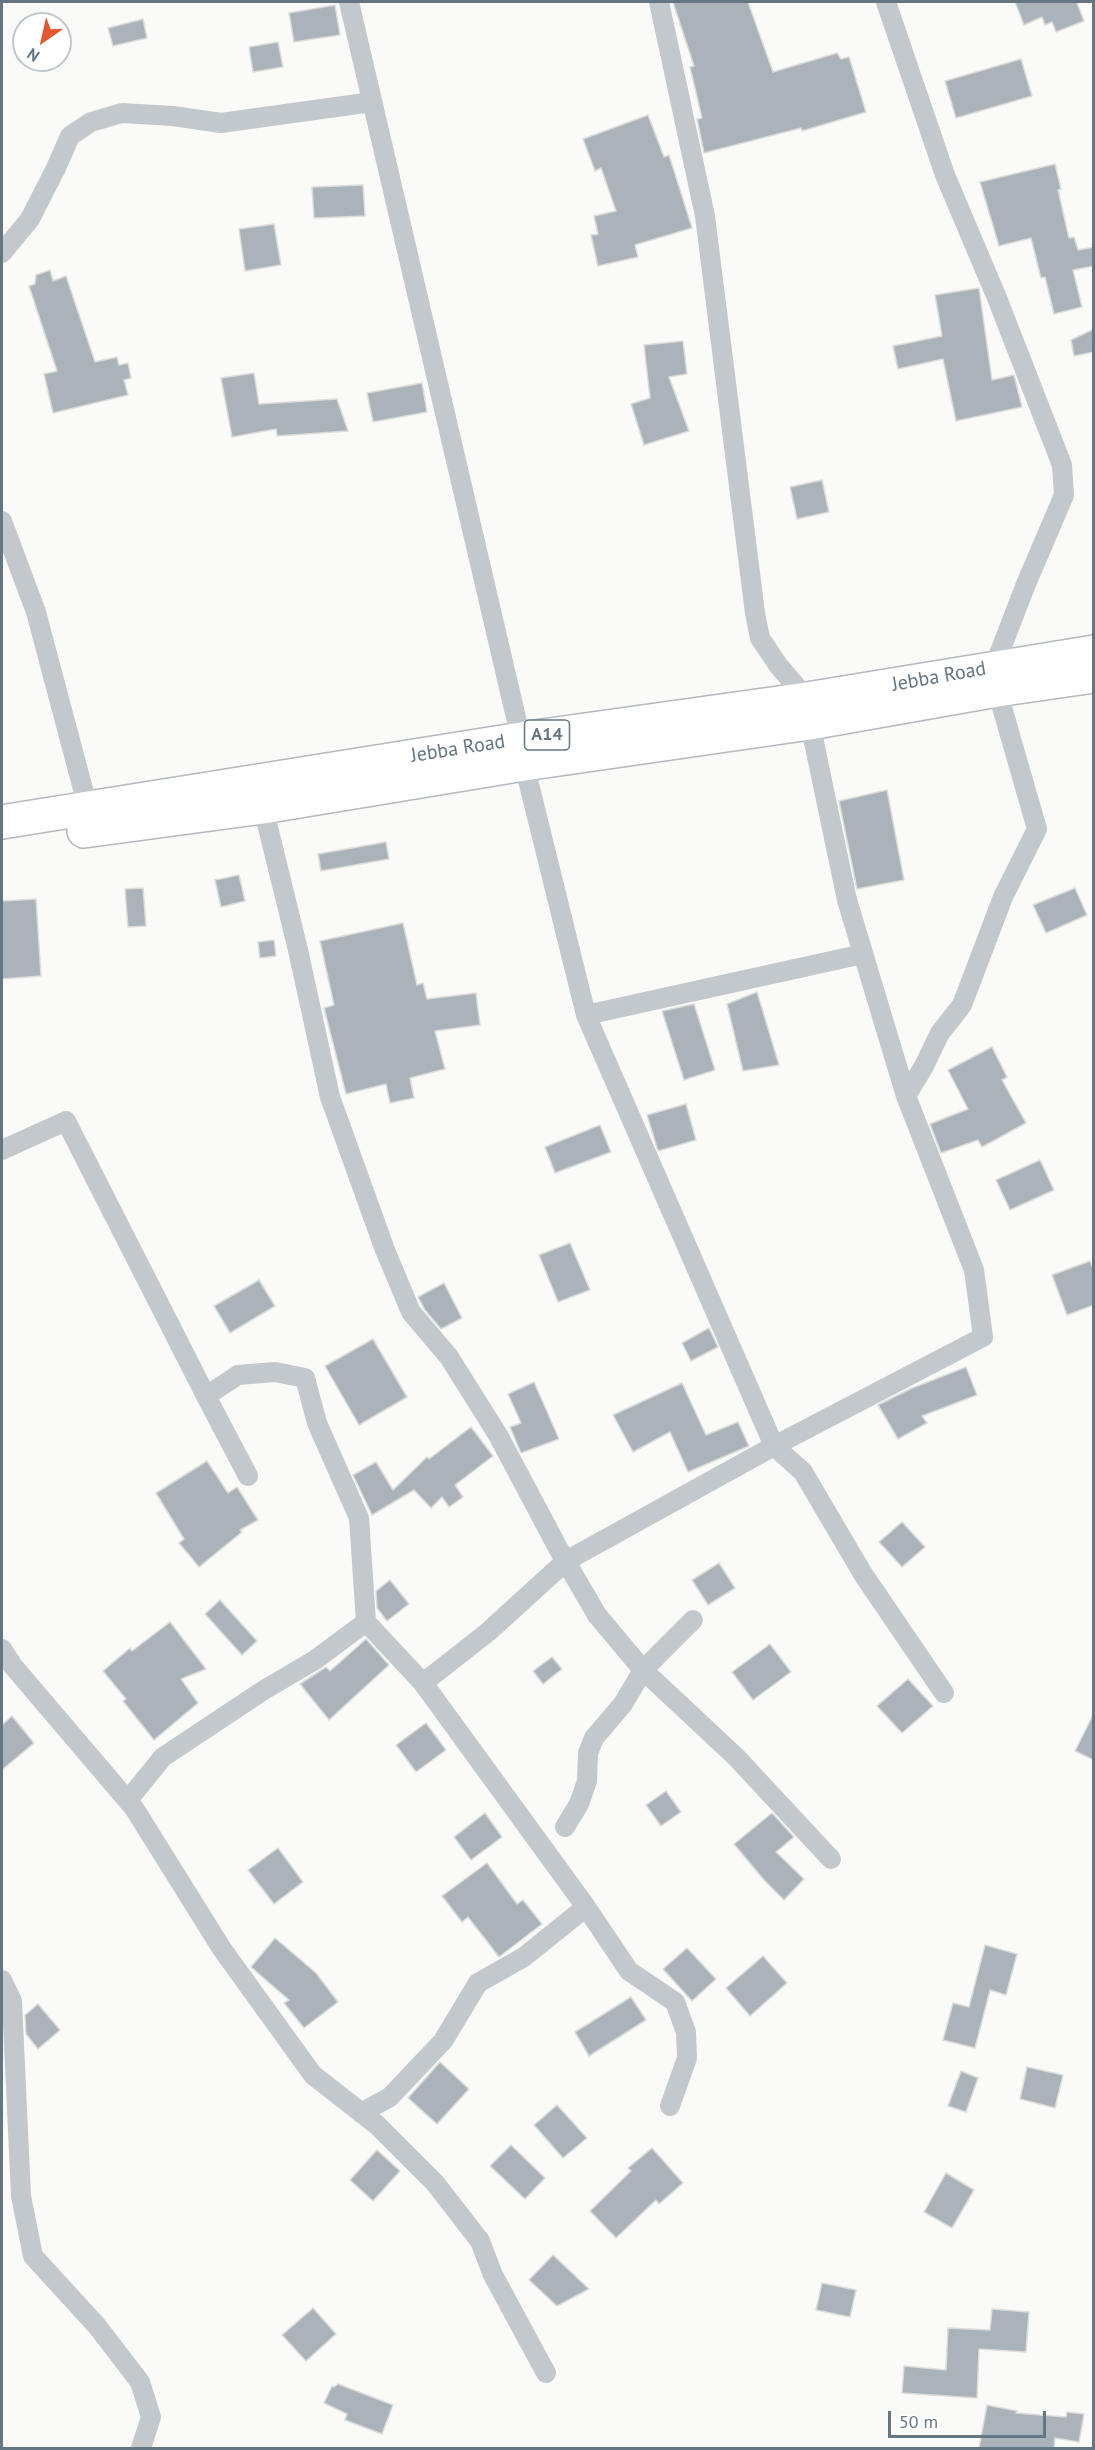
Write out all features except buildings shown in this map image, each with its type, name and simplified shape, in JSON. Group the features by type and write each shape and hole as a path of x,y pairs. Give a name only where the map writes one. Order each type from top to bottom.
{"highway":[{"name":"Jebba Road","path":"2,822 88,808 808,711 996,678 1094,652"},
{"name":"Jebba Road","path":"996,678 1094,676"},
{"name":"Jebba Road","path":"2,842 263,807 523,751"}],"street":[{"path":"349,2 586,1015 774,1446 803,1472 863,1574 944,1693"},
{"path":"423,1683 489,1632 566,1561 774,1446 983,1337 974,1270 906,1096 847,900 808,711 760,638 755,614 705,216 659,2"},
{"path":"886,2 945,175 997,298 1062,465 1064,495 1026,584 996,678 1037,829 1003,897 962,1005 940,1033 906,1096"},
{"path":"2,253 30,219 70,136 91,123 122,113 173,116 221,123 372,102"},
{"path":"2,521 36,612 88,808"},
{"path":"263,807 298,950 330,1096 385,1250 411,1312 449,1357 492,1426 597,1615 642,1670 736,1757 831,1859"},
{"path":"586,1015 863,954"},
{"path":"2,1150 66,1121 248,1476"},
{"path":"206,1396 238,1375 275,1372 305,1378 317,1423 359,1518 366,1622 423,1683 586,1907 629,1971 675,2002 686,2032 687,2058 670,2106"},
{"path":"565,1827 582,1796 586,1781 588,1753 594,1738 622,1704 642,1670 693,1620"},
{"path":"128,1800 164,1757 264,1689 315,1660 366,1622"},
{"path":"2,1649 13,1666 128,1800 222,1949 313,2075 377,2125 435,2183 480,2241 493,2275 546,2373"},
{"path":"361,2113 390,2097 443,2041 478,1983 524,1957 586,1907"},
{"path":"2,1980 12,2001 21,2196 33,2256 98,2326 140,2382 152,2417 141,2448"}]}
